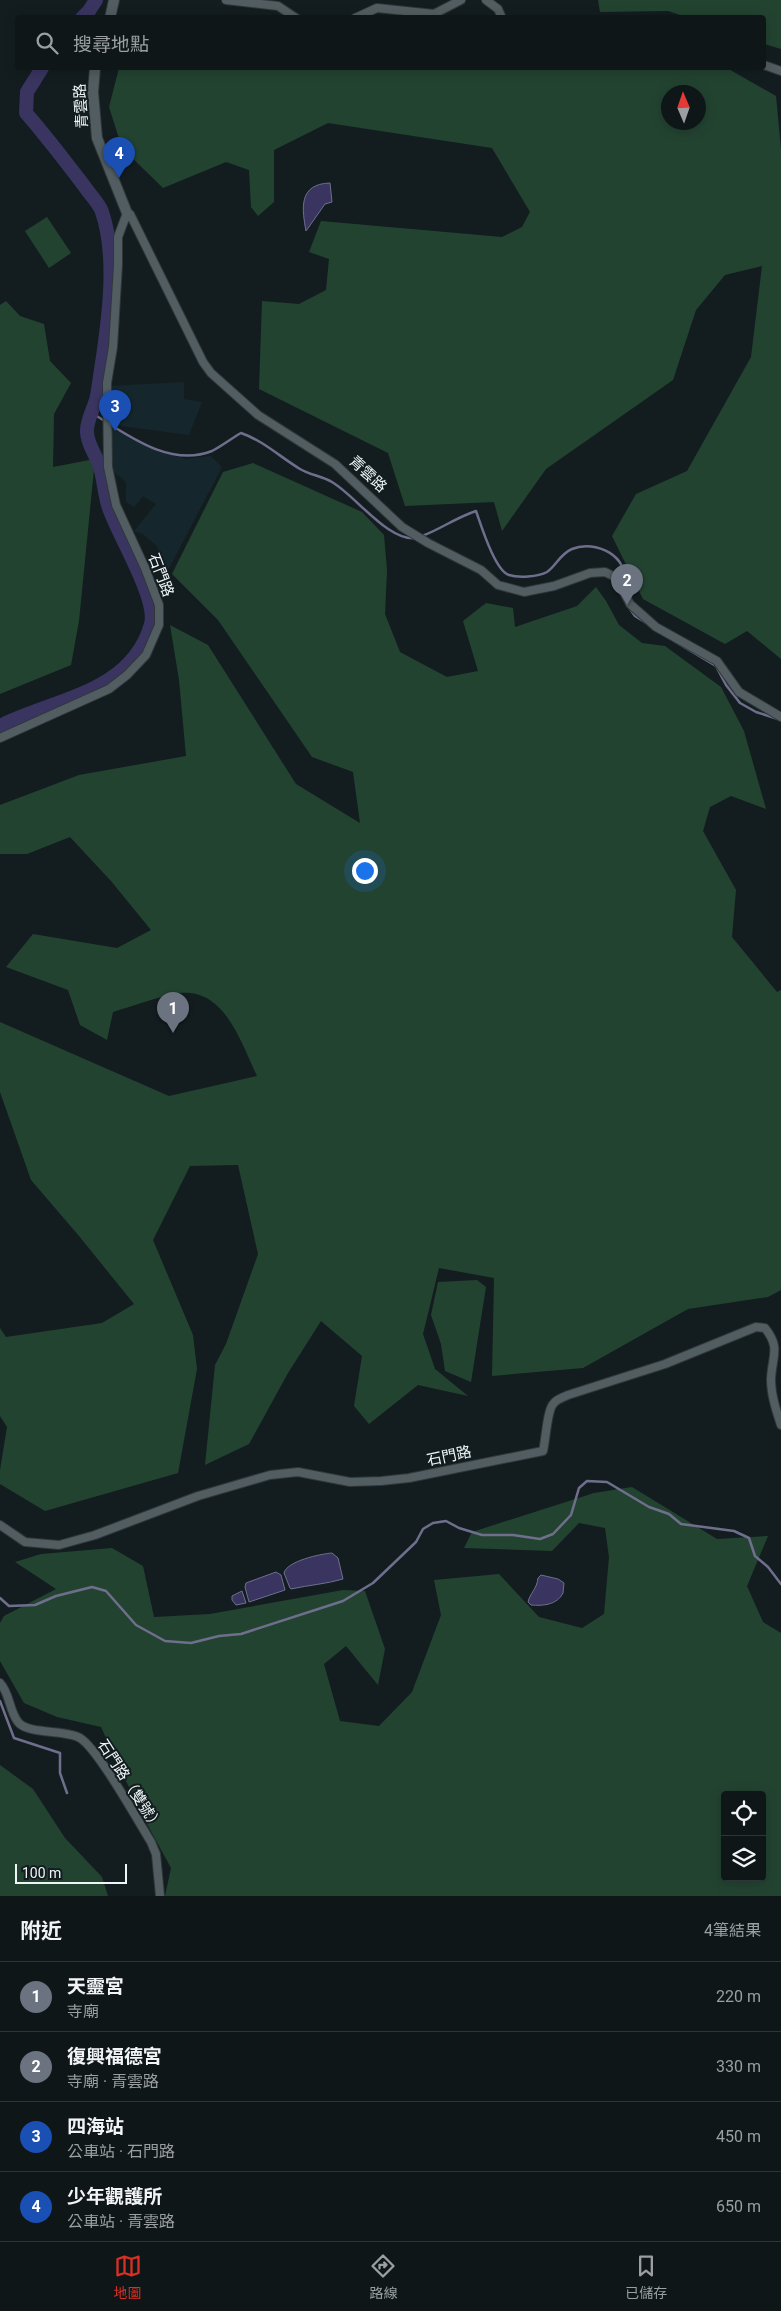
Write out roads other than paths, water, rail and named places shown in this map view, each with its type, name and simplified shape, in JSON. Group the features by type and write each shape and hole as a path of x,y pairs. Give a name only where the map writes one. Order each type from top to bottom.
{"street":[{"path":"111,15 114,0"},
{"path":"226,0 278,6 292,15"},
{"path":"362,15 377,8 434,14 461,0"},
{"path":"486,0 498,9 501,15"},
{"path":"766,66 781,71"},
{"name":"青雲路","path":"95,70 93,92 97,138 126,213 130,214 203,362 211,373 258,415 335,464 402,527 428,543 481,570 498,585 524,592 554,586 590,573 605,572 615,577 630,604 656,627 718,661 739,692 781,716"},
{"name":"石門路","path":"0,738 109,689 127,675 146,655 160,625 158,605 145,568 116,505 110,486 108,467 108,383 113,347 118,237 126,213"},
{"name":"石門路","path":"0,1525 25,1542 59,1545 95,1534 198,1496 270,1475 298,1472 350,1482 381,1481 409,1478 543,1450 547,1436 549,1409 554,1402 568,1395 665,1364 756,1327 765,1328 776,1343 771,1378 772,1392 781,1425"},
{"name":"石門路（雙號）","path":"0,1684 18,1722 26,1727 71,1734 82,1738 95,1752 151,1842 156,1854 160,1896"}],"waterway":[{"path":"85,15 96,0"},
{"path":"0,726 88,691 109,679 127,665 141,647 151,624 152,613 143,583 109,508 101,469 87,436 88,423 97,396 107,328 110,279 110,255 107,233 99,205 26,113 27,92 41,70"},
{"path":"92,413 134,439 164,452 180,455 196,455 212,451 241,433 249,436 300,469 332,482 395,533 406,538 417,538"},
{"path":"422,536 476,511 494,557 504,572 509,575 528,576 543,574 568,551 591,546 617,558 624,574 622,584"},
{"path":"628,606 635,616 648,624"},
{"path":"669,638 716,666 726,685 740,703 756,712 781,720"},
{"path":"0,1598 9,1606 35,1605 56,1596 92,1587 106,1591 136,1625 165,1641 191,1643 219,1636 241,1634 343,1601 373,1583 416,1542 423,1529 433,1523 446,1521 459,1528 482,1535 513,1535 540,1539 553,1534 571,1515 579,1488 587,1481 607,1482 649,1507 669,1514 681,1524 734,1531 749,1538 755,1556 768,1567 781,1584"},
{"path":"0,1701 14,1738 60,1753 60,1773 67,1793"}],"place":[{"name":"少年觀護所","path":"119,178"},
{"name":"四海站","path":"115,431"},
{"name":"復興福德宮","path":"627,605"},
{"name":"天靈宮","path":"173,1033"}]}
